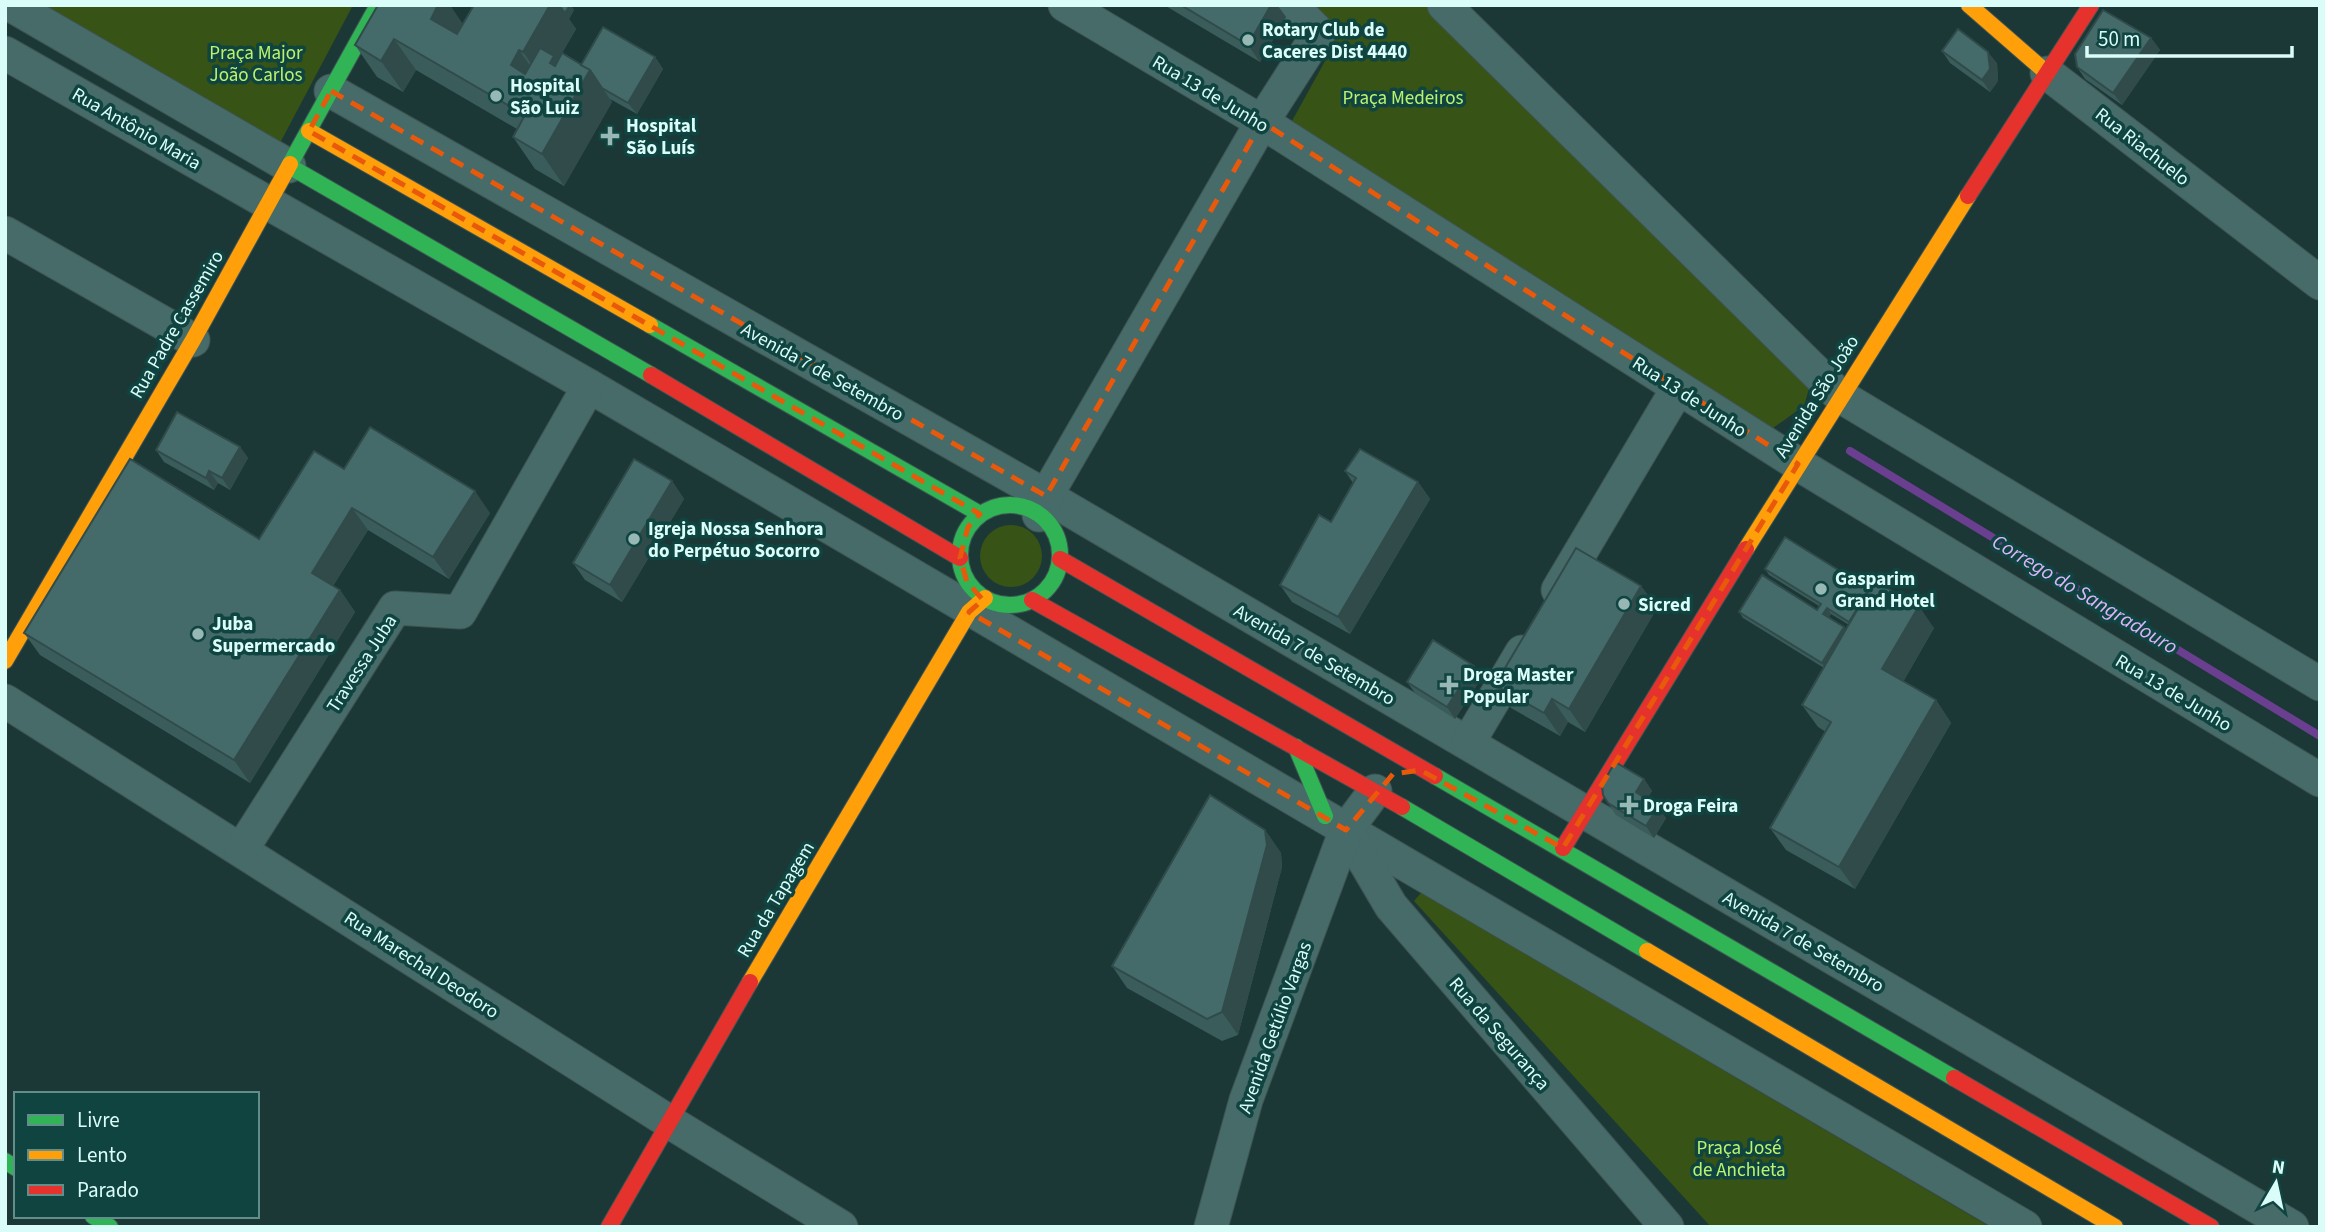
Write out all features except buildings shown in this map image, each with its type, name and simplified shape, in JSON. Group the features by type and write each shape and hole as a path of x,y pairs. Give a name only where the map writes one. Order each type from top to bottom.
{"main road":[{"name":"Rua Padre Cassemiro","path":"5,661 193,340 378,5"},
{"name":"Rua Riachuelo","path":"1969,5 2047,73"},
{"name":"Avenida São João","path":"1563,848 1840,396 2091,5"},
{"path":"309,131 981,514"},
{"path":"289,166 776,447 960,558"},
{"path":"1042,506 1056,534 1060,559 1051,582 1032,600 1016,604 977,605 960,558 961,541 968,527 981,514 995,507 1042,506"},
{"path":"1060,559 1420,770 1563,848 2026,1122 2211,1227"},
{"path":"1032,600 1296,747 1384,782 2115,1227"},
{"name":"Rua da Tapagem","path":"609,1227 668,1121 977,605"},
{"path":"1296,747 1335,823"},
{"path":"1384,782 1405,769 1420,770"}],"street":[{"path":"11,5 289,166"},
{"name":"Rua 13 de Junho","path":"1065,5 1262,122 1798,464 2320,780"},
{"path":"1042,506 1262,122 1319,33 1291,5"},
{"path":"1444,5 1840,396 2320,684"},
{"name":"Rua Antônio Maria","path":"5,53 270,203"},
{"name":"Rua Riachuelo","path":"2047,73 2320,283"},
{"name":"Avenida 7 de Setembro","path":"331,91 1042,506 1468,743 2292,1227"},
{"path":"270,203 977,605 1335,823 2025,1227"},
{"path":"5,233 193,340"},
{"name":"Travessa Juba","path":"242,849 395,608 460,612 589,386"},
{"path":"1468,743 1678,388"},
{"name":"Rua Marechal Deodoro","path":"5,701 668,1121 841,1227"},
{"name":"Avenida Getúlio Vargas","path":"1211,1227 1245,1100 1335,823 1384,782"},
{"name":"Rua da Segurança","path":"1335,823 1391,906 1667,1227"},
{"path":"2026,1122 2048,1082"},
{"path":"1978,1199 2003,1160"}],"highlighted area":[{"path":"331,91 1046,496 1262,122 1798,464 1563,848 1420,770 1393,774 1346,830 969,612 983,600 967,582 960,558 968,527 980,514 309,131"}],"green space":[{"name":"Praça Major João Carlos","path":"38,5 353,5 280,143"},
{"name":"Praça Medeiros","path":"1310,5 1426,5 1810,385 1804,406 1773,428 1297,128 1292,121 1335,43 1333,34"},
{"path":"1011,525 1023,527 1033,534 1040,544 1040,568 1033,578 1023,585 1011,587 999,585 989,578 982,568 980,556 982,544 989,534 999,527"},
{"name":"Praça José de Anchieta","path":"1421,893 1990,1227 1711,1227 1414,901"}],"waterway":[{"name":"Corrego do Sangradouro","path":"1850,451 2320,736"}],"traffic: fast":[{"path":"290,164 378,5"},
{"path":"289,166 651,375"},
{"path":"650,325 980,514"},
{"path":"1010,505 1029,509 1045,520 1056,536 1060,555 1056,574 1045,590 1029,601 1010,605 991,601 975,590 964,574 960,555 964,536 975,520 991,509 1010,505"},
{"path":"1296,747 1325,816"},
{"path":"1435,776 1954,1078"},
{"path":"1402,807 1647,951"},
{"path":"5,1161 14,1167"},
{"path":"96,1218 110,1227"}],"traffic: slow":[{"path":"1969,5 2047,73"},
{"path":"309,131 650,325"},
{"path":"5,661 193,340 290,164"},
{"path":"1746,549 1968,196"},
{"path":"750,982 969,612 985,598"},
{"path":"1647,951 2115,1227"}],"traffic: jam":[{"path":"1968,196 2091,5"},
{"path":"651,375 960,558"},
{"path":"1563,848 1746,549"},
{"path":"1060,559 1435,776"},
{"path":"1032,600 1402,807"},
{"path":"609,1227 750,982"},
{"path":"1954,1078 2211,1227"}],"place":[{"name":"Rotary Club de Caceres Dist 4440","path":"1248,40"},
{"name":"Hospital São Luiz","path":"496,96"},
{"name":"Hospital São Luís","path":"610,136"},
{"name":"Igreja Nossa Senhora do Perpétuo Socorro","path":"634,539"},
{"name":"Gasparim Grand Hotel","path":"1821,589"},
{"name":"Sicred","path":"1624,604"},
{"name":"Juba Supermercado","path":"198,634"},
{"name":"Droga Master Popular","path":"1449,685"},
{"name":"Droga Feira","path":"1629,805"}]}
